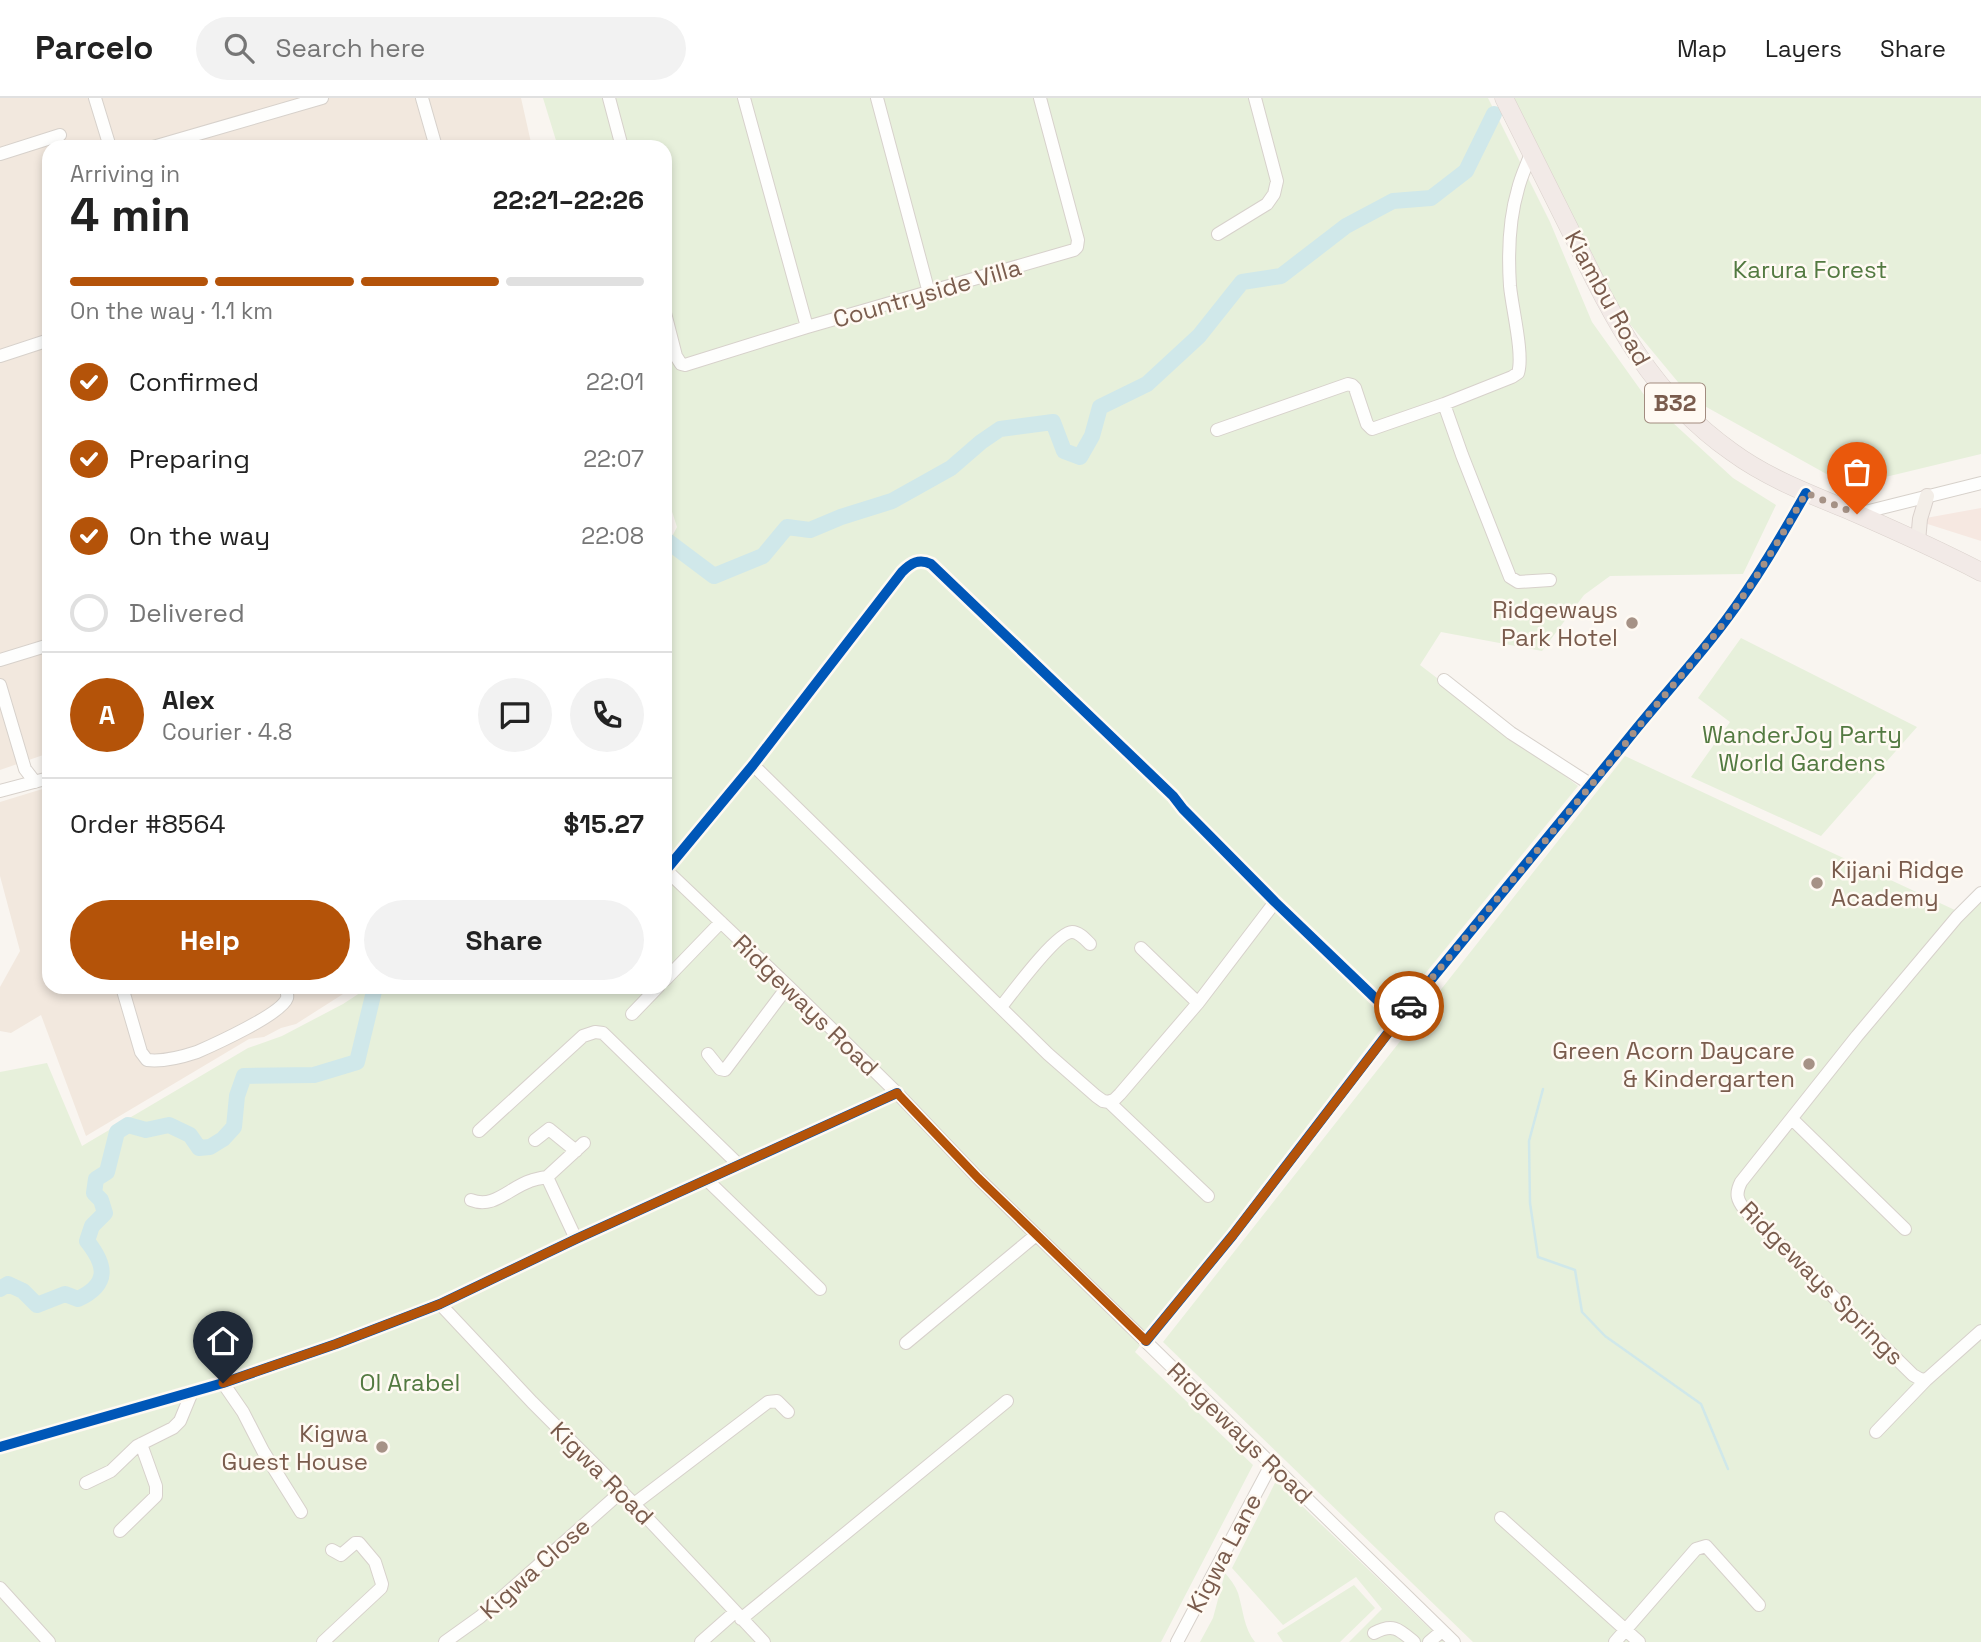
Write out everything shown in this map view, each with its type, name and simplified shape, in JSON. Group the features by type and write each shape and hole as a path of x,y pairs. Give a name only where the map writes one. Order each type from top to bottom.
{"highway":[{"name":"Kiambu Road","path":"1504,98 1614,318 1655,380 1679,407 1732,452 1806,493 1918,541 1981,572"}],"main road":[{"path":"1918,541 1920,519 1927,496"}],"street":[{"path":"95,98 108,140"},
{"path":"176,140 322,98"},
{"path":"422,98 434,140"},
{"path":"609,98 620,140"},
{"path":"744,98 807,327"},
{"path":"877,98 929,293"},
{"name":"Countryside Villa","path":"672,339 678,361 685,365 807,327 1070,252 1077,247 1078,240 1040,98"},
{"path":"1218,234 1267,204 1274,194 1277,181 1255,98"},
{"path":"43,140 60,135"},
{"path":"0,153 42,140"},
{"path":"1217,430 1348,384 1354,388 1367,424 1372,429 1444,404 1518,373 1520,360 1510,287 1510,253 1513,211 1531,153"},
{"path":"0,356 42,342"},
{"path":"1444,404 1510,577 1518,582 1550,580"},
{"path":"1857,514 1981,483"},
{"path":"1146,1341 1233,1235 1398,1020 1733,611 1764,566 1806,493"},
{"path":"672,863 753,765 902,572 915,561 926,562 1173,796 1275,902 1398,1020"},
{"path":"0,660 42,647"},
{"path":"1444,680 1511,733 1590,784"},
{"path":"0,685 25,769 35,782"},
{"path":"753,765 1048,1054 1103,1101 1115,1100 1198,1003 1275,902"},
{"path":"0,791 42,780"},
{"name":"Ridgeways Road","path":"672,876 788,986 897,1093 978,1178 1454,1642"},
{"name":"Ridgeways Springs","path":"1981,893 1957,917 1857,1036 1737,1189 1738,1201 1920,1380 1926,1380 1981,1331"},
{"path":"672,973 721,922"},
{"path":"1000,1007 1053,944 1065,934 1078,933 1090,944"},
{"path":"1141,948 1198,1003"},
{"path":"708,1054 720,1069 725,1070 788,986"},
{"path":"124,994 141,1052 148,1060 158,1061 196,1052 265,1018 279,1009 287,998 287,994"},
{"path":"632,1014 651,994"},
{"path":"479,1131 583,1037 595,1032 603,1033 738,1165"},
{"path":"0,1447 223,1383 440,1304 897,1093"},
{"path":"1109,1102 1208,1196"},
{"path":"1792,1119 1905,1229"},
{"path":"471,1200 490,1202 529,1181 547,1177 580,1147 549,1129 535,1140"},
{"path":"547,1177 576,1239"},
{"path":"707,1180 820,1289"},
{"path":"906,1343 1036,1235"},
{"name":"Kigwa Road","path":"440,1304 532,1402 635,1504 764,1642"},
{"path":"1875,1432 1926,1380"},
{"path":"223,1383 243,1412 263,1451 301,1512"},
{"path":"86,1483 111,1471 141,1444 177,1425 192,1392"},
{"path":"635,1504 768,1402 777,1401 788,1412"},
{"path":"701,1642 1007,1401"},
{"path":"120,1531 156,1496 156,1486 141,1444"},
{"name":"Kigwa Lane","path":"1177,1642 1272,1463"},
{"name":"Kigwa Close","path":"445,1642 480,1617 622,1491"},
{"path":"1501,1518 1639,1642"},
{"path":"323,1642 381,1588 382,1584 375,1562 359,1543 356,1542 341,1555 332,1550"},
{"path":"1615,1642 1700,1547 1706,1546 1759,1605"},
{"path":"0,1588 49,1642"},
{"path":"1374,1633 1391,1627 1399,1629 1414,1642"},
{"path":"1429,1642 1442,1631"}],"shaded area":[{"path":"0,98 521,98 530,140 42,140 42,755 0,770"},
{"path":"1981,508 1981,541 1915,520"},
{"path":"42,789 42,994 343,994 296,1024 264,1037 249,1039 86,1136 41,1015 11,1033 0,1031 0,987 20,951 0,876 0,802"}],"green space":[{"name":"Ol Arabel","path":"543,98 1488,98 1550,222 1592,322 1647,399 1733,478 1776,505 1743,574 1610,576 1584,595 1542,651 1441,632 1420,665 1578,786 1397,1008 1135,1352 1253,1465 1161,1642 0,1642 0,1072 47,1063 82,1146 248,1048 282,1036 358,994 672,994 672,537 677,527 672,512 672,140 556,140"},
{"name":"Karura Forest","path":"1507,98 1981,98 1981,454 1848,486 1692,399 1600,288"},
{"name":"WanderJoy Party World Gardens","path":"1741,638 1917,727 1821,836 1691,777 1730,722 1698,698"},
{"path":"1625,756 1957,911 1981,889 1981,1642 1473,1642 1163,1342"},
{"path":"1276,1481 1444,1642 1349,1642 1382,1609 1356,1577 1283,1625 1232,1568"},
{"path":"1225,1573 1237,1590 1246,1625 1255,1642 1200,1642 1213,1618"},
{"path":"1354,1585 1375,1608 1340,1642 1283,1642 1277,1633"}],"waterway":[{"path":"672,544 714,576 763,556 787,527 810,530 892,501 951,468 1000,429 1053,422 1064,451 1080,457 1092,436 1100,407 1147,384 1199,336 1242,282 1281,276 1346,226 1393,201 1431,198 1466,171 1494,114"},
{"path":"0,1289 8,1284 23,1291 37,1305 65,1294 78,1299 96,1287 102,1273 101,1266 87,1241 92,1226 105,1213 101,1200 94,1193 96,1179 107,1172 117,1132 128,1125 146,1130 169,1125 190,1135 199,1148 210,1147 223,1139 234,1127 237,1096 244,1076 314,1075 357,1062 373,994"},
{"path":"1543,1089 1529,1141 1530,1203 1538,1257 1575,1270 1582,1312 1605,1336 1701,1404 1728,1469"}],"cycle path":[{"path":"1398,1020 1714,636 1758,574 1806,493"},
{"path":"672,863 753,765 902,572 912,564 927,562 1173,796 1275,902 1398,1020 1233,1235 1146,1341"},
{"path":"0,1447 223,1383 440,1304 897,1093"}],"way so far":[{"path":"1409,1006 1717,632 1764,566 1806,493 1857,514"}],"place":[{"name":"Ridgeways Park Hotel","path":"1632,623"},
{"name":"Kijani Ridge Academy","path":"1817,883"},
{"name":"Green Acorn Daycare & Kindergarten","path":"1809,1064"},
{"name":"Kigwa Guest House","path":"382,1447"}],"route":[{"path":"223,1383 440,1304 897,1093 978,1178 1146,1341 1233,1235 1409,1006"}]}
